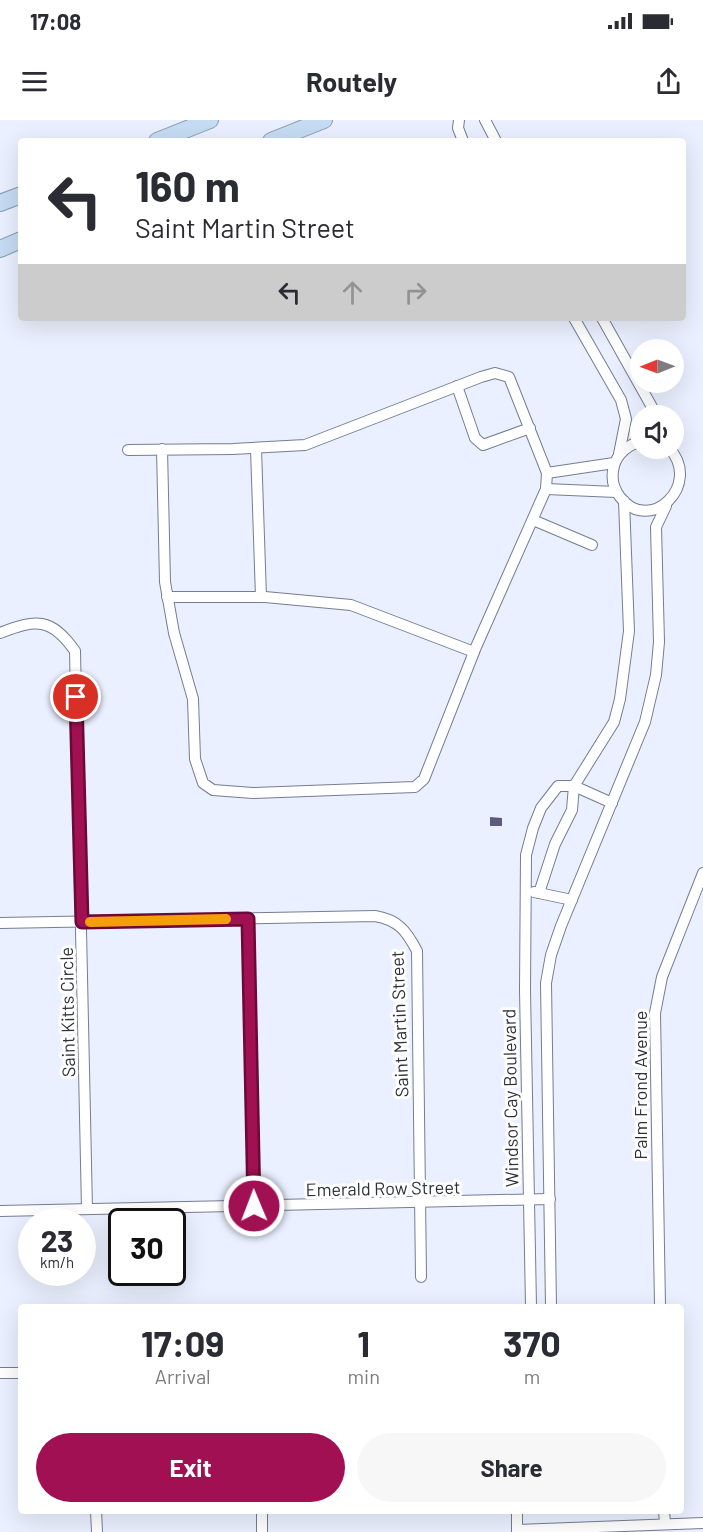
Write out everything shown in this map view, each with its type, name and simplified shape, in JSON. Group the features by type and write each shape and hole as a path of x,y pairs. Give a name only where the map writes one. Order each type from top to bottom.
{"highway":[{"path":"165,138 210,120"},
{"path":"279,138 324,120"},
{"path":"0,203 18,196"},
{"path":"0,249 18,241"}],"street":[{"path":"459,120 458,128 462,138"},
{"path":"485,120 494,138"},
{"path":"576,321 621,400 626,419 612,474 616,492 624,501 644,511 666,506"},
{"path":"604,321 651,405"},
{"path":"128,450 305,445 495,373 510,377 547,473 546,489 474,652 424,778 415,787 254,793 213,790 203,783 199,774 193,699 167,597 162,450"},
{"path":"457,386 475,438 483,445 530,428"},
{"path":"547,473 617,459 630,446"},
{"path":"256,448 261,597"},
{"name":"Windsor Cay Boulevard","path":"551,1304 546,983 551,955 645,722 656,675 659,642 656,527 666,506 677,493 682,476 676,459"},
{"path":"546,489 616,492"},
{"path":"539,892 555,844 572,810 574,786 614,722 625,676 629,631 624,501"},
{"path":"533,520 592,545"},
{"path":"167,597 324,600 351,605 474,652"},
{"name":"Saint Kitts Circle","path":"0,633 27,622 45,624 64,636 75,651 87,1208"},
{"name":"Windsor Cay Boulevard","path":"531,1304 528,1201 526,855 541,808 558,786 574,786"},
{"path":"574,786 612,803"},
{"name":"Palm Frond Avenue","path":"660,1304 656,1001 662,977 703,873"},
{"path":"525,890 572,900"},
{"name":"Saint Martin Street","path":"0,923 375,916 392,919 407,931 417,951 421,1277"},
{"path":"248,919 254,1206"},
{"name":"Emerald Row Street","path":"96,1209 420,1204 550,1199"},
{"name":"Emerald Row Street","path":"0,1211 18,1211"},
{"path":"0,1373 18,1373"},
{"path":"96,1514 97,1532"},
{"path":"262,1514 262,1532"},
{"path":"517,1514 517,1531 703,1523"},
{"path":"664,1514 664,1524"}],"building":[{"path":"490,817 502,818 502,826 490,826"}],"slow traffic":[{"path":"90,922 226,919"}],"route":[{"path":"76,697 82,922 248,919 254,1206"}]}
